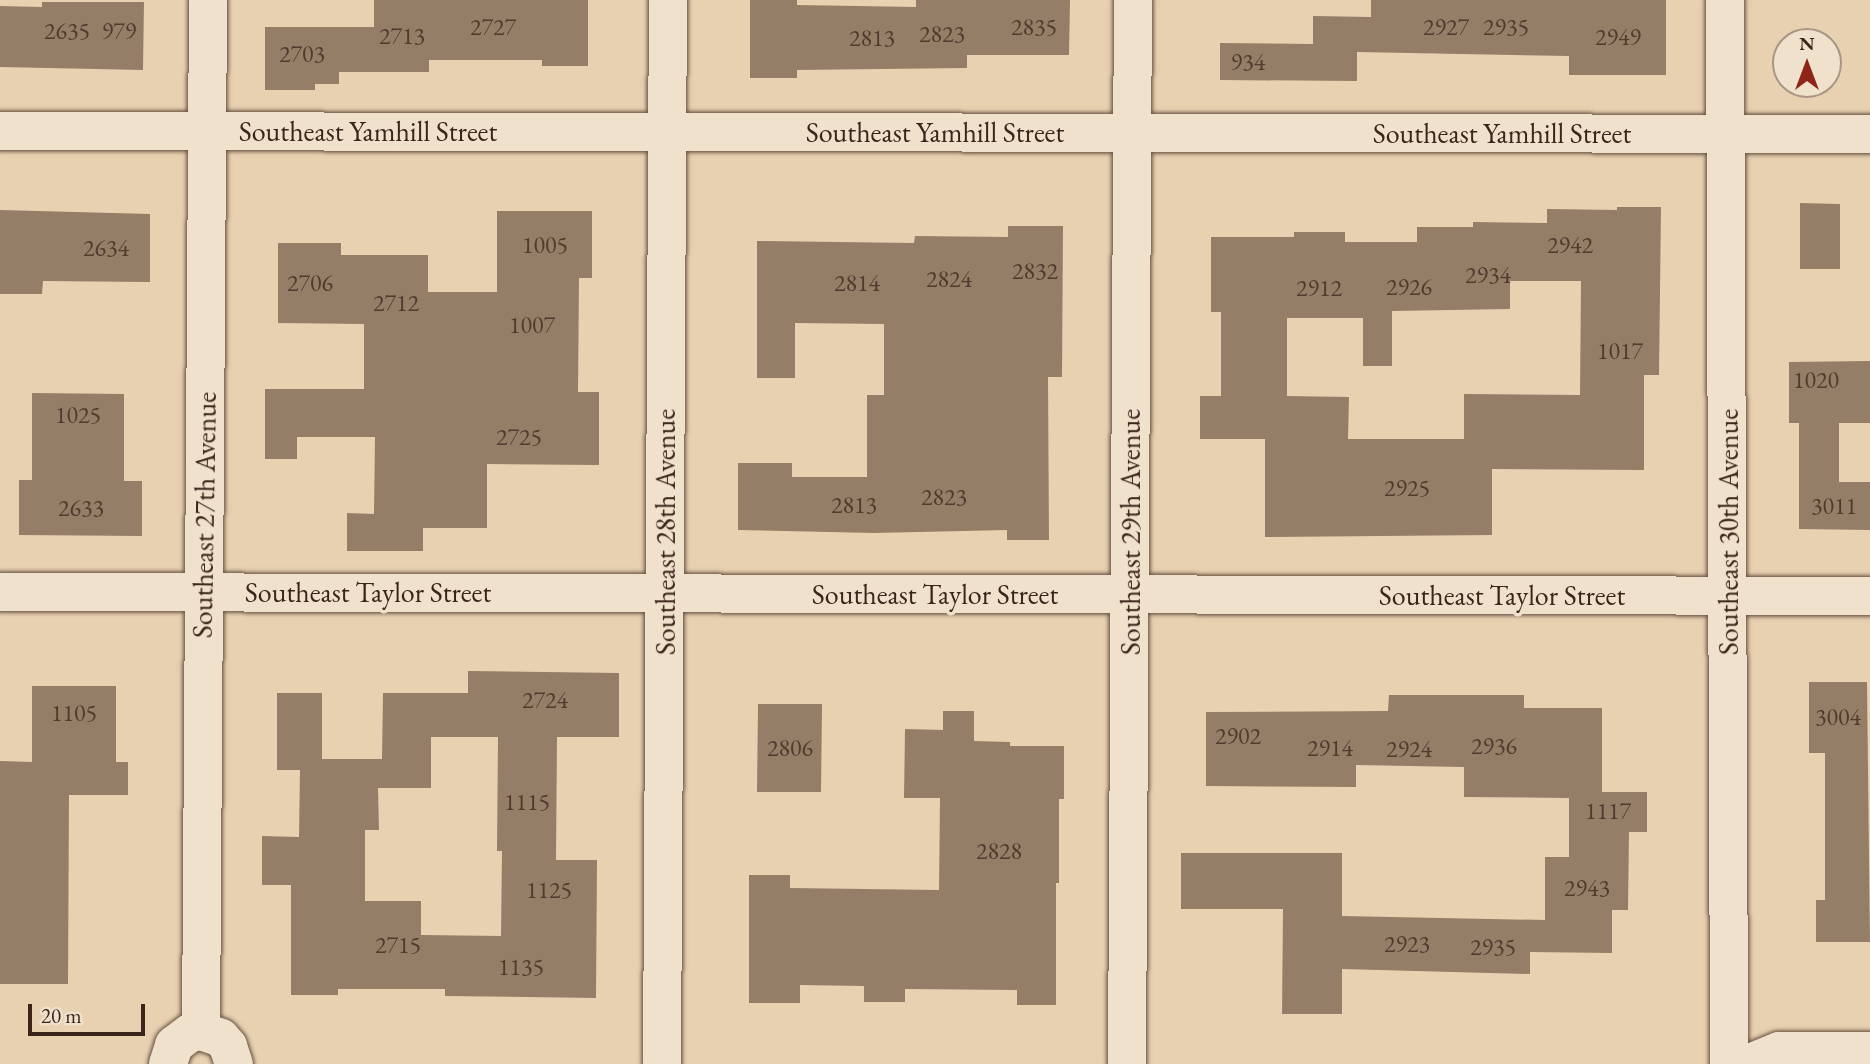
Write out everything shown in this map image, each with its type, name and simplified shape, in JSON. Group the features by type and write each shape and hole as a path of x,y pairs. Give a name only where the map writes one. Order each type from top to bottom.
{"street":[{"name":"Southeast 27th Avenue","path":"201,1031 208,0"},
{"name":"Southeast 28th Avenue","path":"662,1064 668,0"},
{"name":"Southeast 29th Avenue","path":"1127,1064 1132,0"},
{"name":"Southeast 30th Avenue","path":"1725,0 1729,1064"},
{"name":"Southeast Yamhill Street","path":"0,131 1870,134"},
{"name":"Southeast Taylor Street","path":"0,592 1870,596"},
{"path":"168,1064 174,1045 190,1033 201,1031 221,1038 228,1046 233,1064"},
{"path":"1746,1064 1779,1051 1870,1051"}],"building":[{"path":"374,0 588,0 588,66 542,66 542,60 429,60 429,72 339,72 339,84 315,84 315,90 265,90 265,27 374,27"},
{"path":"750,0 797,0 797,5 916,7 916,0 1070,0 1069,55 967,55 967,68 797,70 797,78 750,78"},
{"path":"1371,0 1666,0 1666,75 1569,75 1569,56 1357,52 1357,81 1220,80 1220,43 1313,44 1313,16 1371,17"},
{"path":"42,2 144,2 143,70 0,67 0,6 42,7"},
{"path":"1800,203 1840,204 1840,269 1800,269"},
{"path":"1617,207 1661,207 1659,375 1644,375 1644,470 1492,469 1492,535 1265,537 1265,439 1200,439 1200,396 1221,396 1221,312 1211,312 1211,237 1294,237 1294,232 1345,232 1345,242 1417,242 1417,227 1473,227 1473,222 1547,223 1547,209 1617,210","holes":["1510,281 1581,281 1580,395 1464,394 1464,439 1348,439 1349,397 1287,396 1287,318 1363,318 1363,366 1392,366 1392,311 1510,309"]},
{"path":"0,210 150,214 150,282 43,281 42,294 0,294"},
{"path":"497,211 592,211 592,278 579,278 578,392 599,392 599,465 487,464 487,528 423,528 423,551 347,551 347,513 374,514 375,437 297,437 297,459 265,459 265,389 364,389 364,324 278,323 278,243 341,243 341,255 428,255 428,292 497,292"},
{"path":"1008,226 1063,226 1062,377 1048,377 1049,540 1007,540 1007,530 874,533 738,530 738,463 792,463 792,477 867,477 867,395 884,395 884,324 795,323 795,378 757,378 757,241 914,243 915,236 1008,237"},
{"path":"1870,361 1870,423 1839,423 1839,482 1870,482 1870,530 1799,529 1799,423 1789,423 1789,362"},
{"path":"32,393 124,394 124,481 142,481 142,536 19,535 19,480 32,480"},
{"path":"468,671 619,673 619,737 557,737 556,860 597,860 596,998 445,996 445,989 338,989 338,995 291,995 291,885 262,885 262,836 299,837 300,770 277,770 277,693 322,693 322,759 382,759 383,693 468,693","holes":["431,737 498,737 497,851 502,851 501,936 421,935 421,901 365,901 365,830 379,830 378,788 431,788"]},
{"path":"1809,682 1867,682 1870,942 1816,942 1816,900 1825,900 1825,753 1809,753"},
{"path":"32,686 116,686 116,762 128,762 128,795 69,795 68,984 0,984 0,761 32,762"},
{"path":"1389,695 1524,695 1524,708 1602,708 1602,792 1647,792 1647,832 1629,832 1628,910 1612,910 1612,953 1530,952 1530,974 1342,969 1342,1014 1282,1014 1283,909 1181,909 1181,853 1342,853 1342,916 1545,920 1545,857 1569,857 1569,798 1464,797 1464,767 1356,765 1356,787 1206,786 1206,712 1388,711"},
{"path":"758,704 822,704 821,792 757,792"},
{"path":"943,711 974,711 974,741 1010,742 1010,746 1064,746 1064,799 1059,799 1059,883 1056,883 1056,1005 1017,1005 1017,990 905,989 905,1002 864,1002 864,986 800,985 800,1003 749,1003 749,875 790,875 790,888 939,890 940,798 904,798 905,729 943,730"}]}
